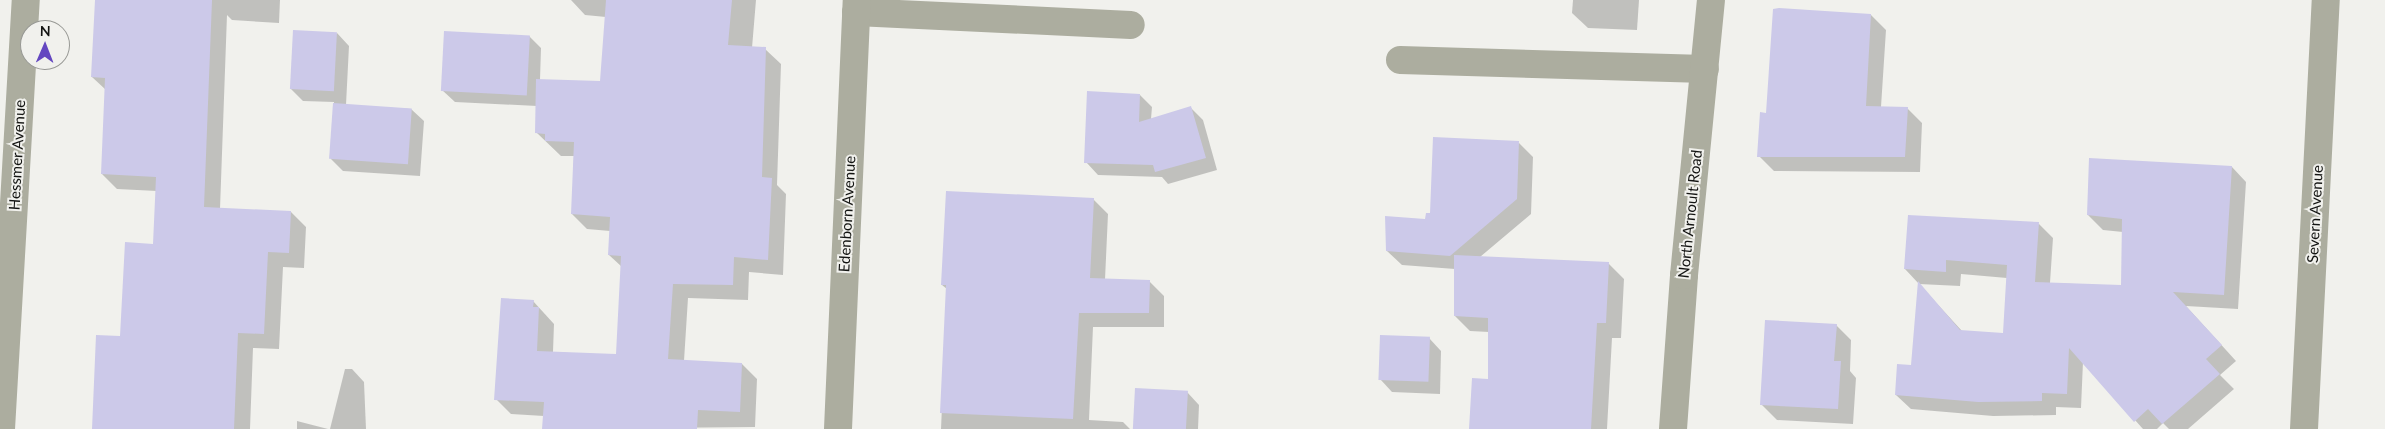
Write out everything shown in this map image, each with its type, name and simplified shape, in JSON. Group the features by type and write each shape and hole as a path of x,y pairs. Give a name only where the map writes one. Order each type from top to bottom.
{"street":[{"name":"Hessmer Avenue","path":"1,429 26,0"},
{"name":"North Arnoult Road","path":"1673,429 1684,275 1711,0"},
{"name":"Severn Avenue","path":"2304,429 2326,0"},
{"path":"857,6 1131,24"},
{"name":"Edenborn Avenue","path":"838,429 857,6"},
{"path":"1400,60 1705,69"}],"building":[{"path":"95,0 212,0 204,207 291,211 289,253 268,252 264,334 238,333 234,429 92,429 96,335 120,336 125,242 153,244 156,177 101,174 105,78 91,77"},
{"path":"606,0 732,0 728,45 766,47 762,177 772,178 768,260 734,257 733,285 673,284 668,359 742,363 740,412 698,410 697,429 542,429 544,402 494,400 501,298 534,300 533,307 539,307 537,351 616,354 621,256 608,255 610,217 571,214 574,142 545,141 545,134 535,133 536,79 600,81"},
{"path":"1773,9 1871,14 1866,106 1908,107 1905,157 1757,157 1760,112 1766,113"},
{"path":"293,30 337,32 334,91 290,89"},
{"path":"444,31 530,36 527,95 441,91"},
{"path":"1087,91 1140,94 1139,122 1191,106 1206,158 1155,172 1153,165 1084,163"},
{"path":"333,103 412,109 408,164 329,159"},
{"path":"1433,137 1519,141 1517,199 1450,256 1386,251 1385,216 1425,219 1426,213 1430,213"},
{"path":"2089,158 2232,166 2224,295 2173,292 2222,345 2206,359 2220,374 2162,424 2148,409 2134,422 2069,348 2067,394 2042,393 2042,401 1978,402 1895,395 1897,364 1911,365 1918,281 1960,330 2003,333 2007,265 1946,260 1946,272 1904,269 1908,215 2039,222 2035,282 2121,285 2122,219 2087,215"},
{"path":"946,191 1094,198 1090,278 1150,280 1149,313 1079,313 1073,419 940,413 946,285 941,285"},
{"path":"1454,255 1609,262 1606,323 1597,323 1591,429 1469,429 1472,378 1488,379 1488,318 1454,316"},
{"path":"1765,320 1837,324 1834,361 1841,361 1838,409 1760,405"},
{"path":"1380,335 1430,337 1428,382 1378,380"},
{"path":"1135,388 1188,391 1186,429 1133,429"}]}
